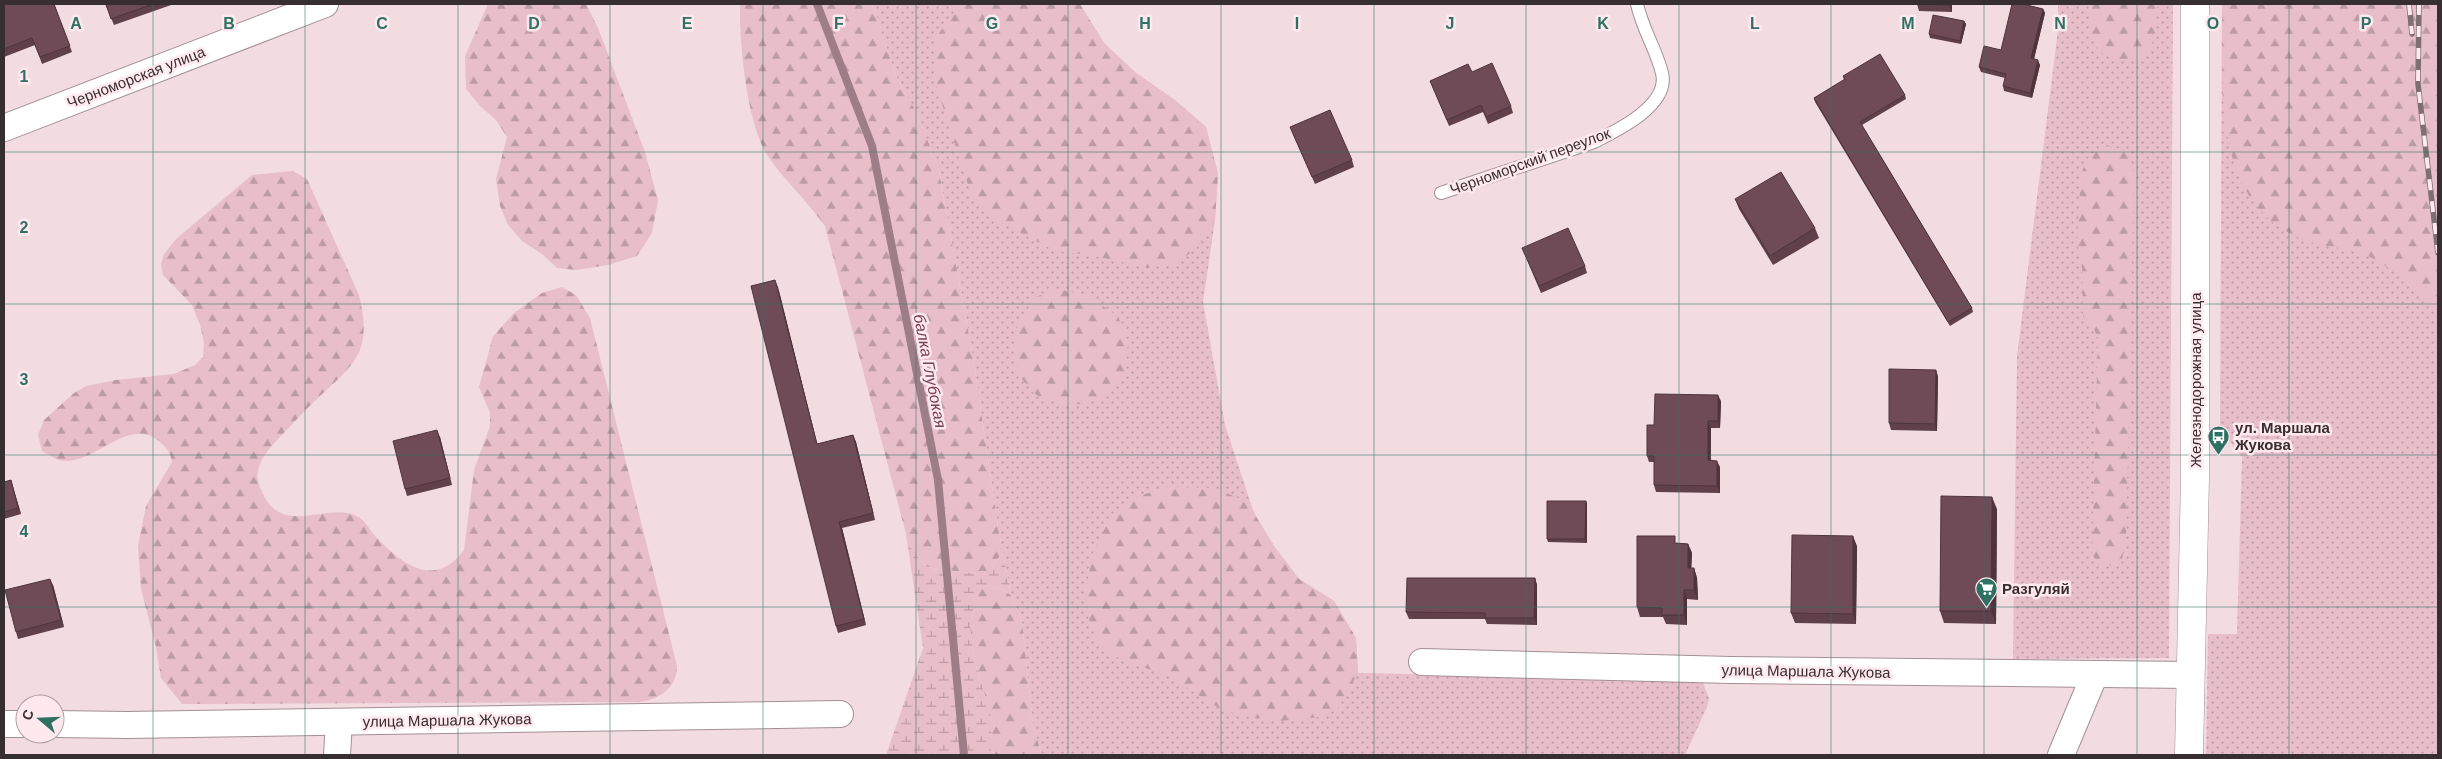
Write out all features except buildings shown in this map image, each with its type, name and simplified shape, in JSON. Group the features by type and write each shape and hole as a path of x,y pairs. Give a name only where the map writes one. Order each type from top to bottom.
{"main road":[{"name":"Железнодорожная улица","path":"2189,755 2195,476 2195,4"}],"street":[{"name":"Черноморская улица","path":"4,128 325,4"},
{"name":"улица Маршала Жукова","path":"1422,662 1731,670 2190,675"},
{"path":"2061,755 2095,674"},
{"name":"улица Маршала Жукова","path":"65,724 338,722 840,714"},
{"path":"337,755 338,722"}],"lane":[{"name":"Черноморский переулок","path":"1441,193 1594,142 1618,130 1656,101 1663,90 1662,74 1637,4"}],"green space":[{"path":"488,4 586,4 598,28 645,152 658,200 652,233 637,256 608,265 576,270 557,268 542,254 522,241 508,225 500,206 496,179 507,137 496,120 480,106 466,89 465,56"},
{"path":"740,4 873,4 895,74 916,112 938,166 973,357 999,533 999,558 987,571 969,573 932,568 917,559 906,534 825,226 769,158 761,144 755,126 743,61"},
{"path":"873,4 1080,4 1104,43 1136,73 1175,100 1206,127 1218,174 1215,220 1203,302 1225,425 1254,513 1274,546 1299,579 1334,601 1356,638 1358,673 1687,679 1703,683 1709,698 1707,707 1685,755 1042,755 1033,726 1022,622 1011,595 999,533 973,357 938,166 916,112 895,74"},
{"path":"957,4 1080,4 1104,43 1136,73 1175,100 1206,127 1218,174 1215,220 1196,249 1176,263 1149,268 1090,255 1055,251 994,219 971,194 934,79 935,39 954,12"},
{"path":"2058,4 2173,4 2169,658 2013,659 2017,356 2058,30"},
{"path":"2090,4 2158,4 2155,36 2147,53 2140,59 2131,61 2112,58 2100,51 2092,37"},
{"path":"2222,4 2438,4 2438,755 2206,755 2208,634 2237,634 2242,457 2220,429"},
{"path":"2222,4 2438,4 2438,309 2381,263 2364,254 2302,239 2272,222 2251,198 2237,170 2228,138 2223,104"},
{"path":"2106,145 2122,150 2130,159 2134,170 2126,539 2122,560 2113,566 2099,563 2092,555 2098,338 2092,325 2083,316 2082,268 2077,243 2081,173 2090,155"},
{"path":"293,171 307,179 359,295 364,329 359,353 352,363 275,442 262,460 257,474 258,482 271,506 282,514 295,516 335,512 348,513 360,518 375,536 397,557 419,569 431,570 442,568 453,562 464,550 474,470 490,426 490,413 479,387 493,336 514,313 542,293 562,287 576,295 590,318 677,666 674,680 666,691 654,698 640,702 182,704 161,678 156,647 141,589 138,546 146,506 172,462 168,451 161,443 149,436 138,434 126,436 79,459 64,461 42,451 38,435 44,420 74,393 86,386 116,380 174,374 195,365 203,357 204,343 200,325 192,305 163,275 161,264 164,254 176,239 252,175"},
{"path":"1059,289 1088,296 1118,316 1128,342 1125,375 1101,400 1068,406 1036,395 1018,375 1013,349 1018,324 1035,297"},
{"path":"1168,487 1216,488 1242,500 1254,513 1274,546 1299,579 1334,601 1356,638 1358,673 1338,708 1320,717 1279,721 1241,716 1213,705 1169,676 1122,660 1098,644 1088,617 1086,588 1093,553 1109,517 1129,499"},
{"path":"999,533 1011,595 1000,588 986,585 975,597 970,629 975,662 991,716 991,755 886,755 923,648 906,534 917,559 932,568 969,573 987,571 999,558"},
{"path":"986,585 1000,588 1011,595 1022,622 1033,726 1042,755 991,755 991,716 975,662 970,629 975,596"}],"waterway":[{"name":"балка Глубокая","path":"817,4 872,146 938,480 964,755"}],"railway":[{"path":"2409,4 2412,34"},
{"path":"2419,4 2418,84 2438,253"}],"place":[{"name":"ул. Маршала Жукова","path":"2219,455"},
{"name":"Разгуляй","path":"1986,607"}]}
